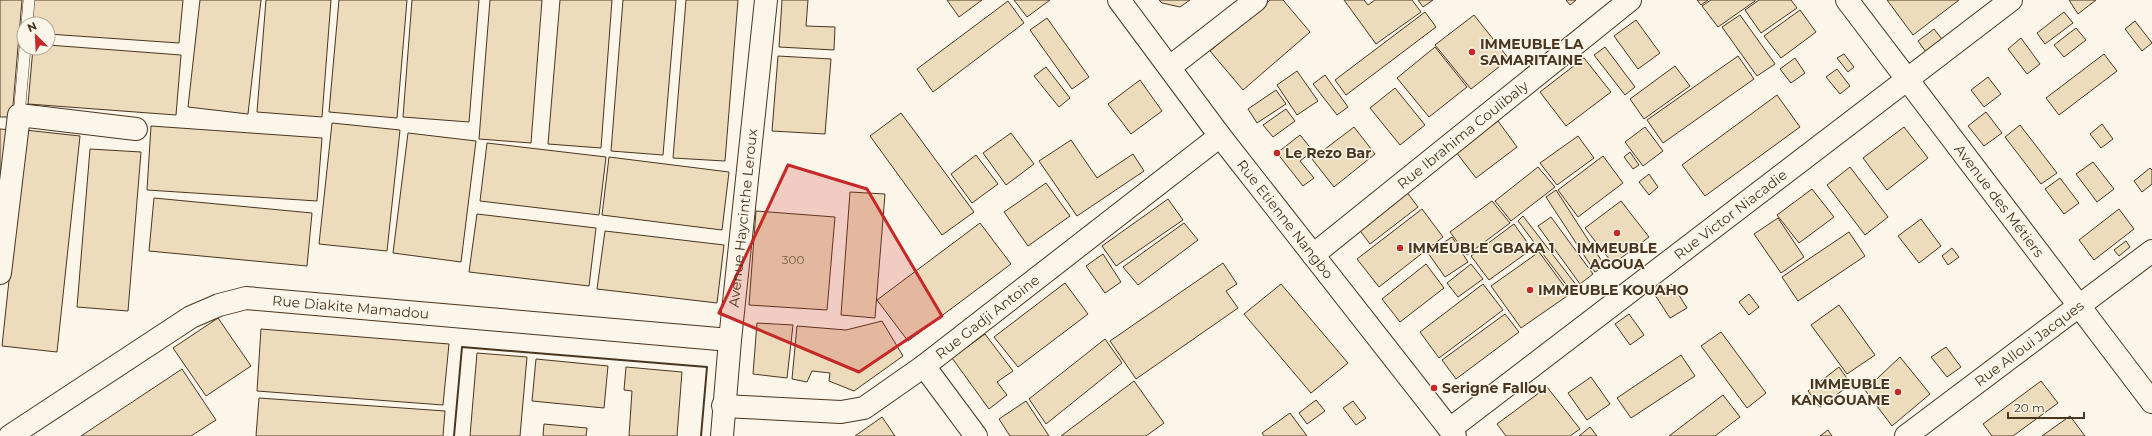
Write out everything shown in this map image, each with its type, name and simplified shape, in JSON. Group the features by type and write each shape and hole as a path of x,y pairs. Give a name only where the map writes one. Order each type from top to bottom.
{"street":[{"name":"Avenue Haycinthe Leroux","path":"722,436 730,340 766,0"},
{"name":"Rue Etienne Nangbo","path":"1119,0 1220,136 1453,433"},
{"path":"1170,67 1256,0"},
{"name":"Rue Ibrahima Coulibaly","path":"1313,255 1630,0"},
{"name":"Avenue des Métiers","path":"1847,0 2152,402"},
{"name":"Rue Victor Niacadie","path":"1453,433 1908,79 2012,0"},
{"path":"0,273 20,115 136,129"},
{"name":"Rue Gadji Antoine","path":"724,406 841,412 864,408 924,366 1220,136"},
{"name":"Rue Alloui Jacques","path":"1906,436 2152,251"},
{"name":"Rue Diakite Mamadou","path":"10,436 191,317 219,305 246,298 730,340"},
{"path":"924,366 976,436"}],"lane":[{"path":"28,16 29,0"},
{"path":"20,115 24,56"}],"highlighted area":[{"path":"788,165 867,189 942,316 859,372 719,313"}],"building":[{"path":"0,0 22,0 21,16 16,16 16,56 17,56 12,117 0,117"},
{"path":"34,0 183,0 179,43 56,35 56,16 33,16"},
{"path":"200,0 261,0 248,114 188,107"},
{"path":"266,0 331,0 322,117 257,112"},
{"path":"339,0 407,0 397,118 329,112"},
{"path":"412,0 479,0 469,122 403,117"},
{"path":"490,0 542,0 531,143 479,139"},
{"path":"560,0 612,0 601,148 548,144"},
{"path":"623,0 676,0 663,155 611,151"},
{"path":"686,0 738,0 725,161 673,158"},
{"path":"782,0 808,0 806,26 835,27 834,50 779,47"},
{"path":"947,0 982,0 959,17"},
{"path":"1014,0 1050,0 1027,17"},
{"path":"1159,0 1190,0 1180,7 1162,3"},
{"path":"1270,0 1283,0 1310,32 1243,90 1210,51"},
{"path":"1344,0 1364,0 1368,5 1375,0 1412,0 1421,12 1376,44"},
{"path":"1418,0 1433,0 1423,7"},
{"path":"1566,0 1576,0 1570,5"},
{"path":"1697,0 1708,0 1701,5"},
{"path":"1711,0 1755,1 1718,27 1702,6"},
{"path":"1759,0 1791,0 1797,8 1761,33 1745,10"},
{"path":"1887,0 1959,0 1913,35"},
{"path":"2069,0 2096,0 2078,14"},
{"path":"1008,1 1024,23 933,92 917,69"},
{"path":"1800,10 1816,32 1781,58 1764,36"},
{"path":"1425,12 1436,27 1346,95 1335,80"},
{"path":"2064,12 2073,23 2045,44 2037,33"},
{"name":"IMMEUBLE LA SAMARITAINE","path":"1474,15 1509,59 1471,89 1435,45"},
{"path":"1740,15 1775,64 1757,76 1722,27"},
{"path":"1047,18 1089,77 1072,89 1030,30"},
{"path":"1636,20 1660,53 1638,69 1614,36"},
{"path":"2135,21 2152,43 2142,51 2125,29"},
{"path":"2076,28 2086,40 2064,57 2054,45"},
{"path":"1934,29 1942,39 1926,52 1918,41"},
{"path":"2021,38 2040,64 2027,74 2008,49"},
{"path":"56,46 181,55 176,115 28,104 32,56 56,56"},
{"path":"1435,47 1467,87 1429,117 1397,78"},
{"path":"1605,47 1635,87 1625,95 1594,55"},
{"path":"1844,54 1854,67 1848,72 1837,58"},
{"path":"2104,54 2117,71 2059,115 2046,98"},
{"path":"778,56 831,59 825,134 772,131"},
{"path":"1738,56 1754,79 1663,143 1647,120"},
{"path":"1584,58 1611,92 1566,126 1540,92"},
{"path":"1795,58 1805,73 1791,83 1780,69"},
{"path":"1675,66 1690,86 1644,119 1630,99"},
{"path":"1046,67 1070,98 1059,107 1034,76"},
{"path":"1837,69 1850,86 1840,94 1826,77"},
{"path":"1297,71 1318,101 1297,115 1277,85"},
{"path":"1325,75 1348,107 1337,115 1313,84"},
{"path":"1988,77 2001,94 1984,107 1971,90"},
{"path":"1140,80 1162,111 1131,134 1108,104"},
{"path":"1395,88 1425,125 1400,145 1370,108"},
{"path":"1276,90 1286,104 1257,123 1248,109"},
{"path":"1777,95 1800,127 1705,196 1682,165"},
{"path":"1286,109 1295,121 1273,137 1263,125"},
{"path":"1986,112 2002,133 1984,146 1968,126"},
{"path":"901,113 974,212 942,235 870,136"},
{"path":"1498,121 1517,147 1476,178 1456,152"},
{"path":"332,123 400,130 387,251 319,244"},
{"path":"2102,124 2113,139 2101,148 2090,134"},
{"path":"2020,125 2057,173 2041,184 2005,137"},
{"path":"151,126 322,138 317,201 147,190"},
{"path":"1354,127 1375,154 1334,187 1312,159"},
{"path":"1645,127 1663,151 1643,166 1625,142"},
{"path":"1904,127 1928,158 1887,190 1863,158"},
{"path":"0,129 12,130 0,199"},
{"path":"25,130 80,136 57,352 2,346"},
{"path":"408,133 476,141 461,262 393,253"},
{"path":"1011,133 1034,164 1006,185 983,153"},
{"path":"1300,135 1313,151 1300,161 1314,178 1303,186 1277,153"},
{"path":"1578,136 1594,158 1557,185 1540,163"},
{"path":"1071,140 1097,178 1133,154 1144,171 1077,216 1039,161"},
{"path":"487,143 606,157 599,215 480,201"},
{"path":"90,149 141,152 128,311 77,307"},
{"path":"1630,152 1639,165 1633,169 1624,157"},
{"path":"976,155 998,184 972,203 951,174"},
{"path":"1603,156 1623,183 1578,217 1558,190"},
{"path":"609,157 729,172 722,230 602,215"},
{"path":"2093,162 2114,189 2097,202 2076,174"},
{"path":"1538,167 1555,187 1511,221 1495,201"},
{"path":"1850,167 1888,217 1865,235 1827,185"},
{"path":"2150,168 2152,170 2152,184 2142,192 2134,181"},
{"path":"1649,174 1658,187 1649,195 1639,182"},
{"path":"2060,178 2079,203 2064,214 2045,189"},
{"path":"1046,183 1070,216 1028,246 1004,212"},
{"path":"1812,189 1834,217 1799,243 1777,215"},
{"path":"1556,190 1605,266 1595,272 1546,197"},
{"path":"1406,191 1418,207 1370,244 1358,228"},
{"path":"850,192 885,194 875,318 841,315"},
{"path":"154,198 312,213 307,266 149,251"},
{"path":"1168,199 1183,220 1116,266 1102,246"},
{"path":"1492,201 1510,223 1467,255 1450,232"},
{"name":"IMMEUBLE AGOUA","path":"1621,201 1649,237 1613,264 1585,228"},
{"name":"IMMEUBLE GBAKA 1","path":"1422,209 1443,237 1379,287 1357,259"},
{"path":"2119,209 2134,229 2094,260 2079,240"},
{"path":"756,211 835,217 827,310 749,305"},
{"path":"477,214 596,228 589,286 469,272"},
{"path":"1523,216 1577,286 1571,291 1518,221"},
{"path":"1551,217 1593,274 1580,284 1538,226"},
{"path":"1778,218 1804,257 1781,273 1754,234"},
{"path":"1921,219 1941,246 1919,263 1898,236"},
{"path":"980,223 1011,264 908,341 877,300"},
{"path":"1184,223 1198,240 1138,285 1123,267"},
{"path":"1514,224 1532,249 1489,280 1471,256"},
{"path":"605,231 724,245 717,303 597,289"},
{"path":"1849,232 1865,256 1798,301 1782,277"},
{"path":"1452,237 1468,262 1445,277 1428,253"},
{"path":"2126,241 2130,247 2119,256 2114,250"},
{"path":"1952,248 1959,257 1948,265 1942,256"},
{"name":"IMMEUBLE KOUAHO","path":"1539,252 1570,294 1521,328 1491,286"},
{"path":"1103,254 1121,282 1105,293 1086,266"},
{"path":"1223,263 1237,284 1226,291 1238,308 1136,379 1110,341"},
{"path":"1426,264 1444,288 1400,322 1382,299"},
{"path":"1471,264 1483,279 1458,297 1447,283"},
{"path":"1065,283 1088,314 1018,367 994,337"},
{"path":"1281,284 1348,363 1311,393 1244,314"},
{"path":"1483,284 1503,310 1439,358 1420,332"},
{"path":"1672,284 1687,308 1670,318 1655,295"},
{"path":"1749,294 1759,307 1749,315 1739,302"},
{"path":"1839,305 1875,355 1847,374 1811,325"},
{"path":"1505,314 1519,332 1456,379 1442,360"},
{"path":"1629,314 1644,335 1630,345 1615,324"},
{"path":"218,318 251,366 206,396 173,348"},
{"path":"882,321 903,356 854,391 829,381 830,373 812,371 807,382 792,379 797,326 846,330"},
{"path":"757,323 793,325 787,378 753,374"},
{"path":"261,329 449,344 443,405 257,391"},
{"path":"1721,332 1766,393 1747,408 1701,346"},
{"path":"985,334 1013,371 997,382 1007,395 989,409 952,358"},
{"path":"1105,339 1122,363 1046,424 1029,399"},
{"path":"1946,347 1961,367 1947,377 1931,357"},
{"path":"477,353 527,357 520,436 470,436"},
{"path":"1681,355 1695,376 1631,418 1617,398"},
{"name":"IMMEUBLE KANGOUAME","path":"1900,357 1930,394 1892,426 1865,390"},
{"path":"536,359 608,366 604,408 532,401"},
{"path":"626,367 682,372 677,436 629,436 632,391 624,390"},
{"path":"1839,367 1851,384 1820,407 1808,391"},
{"path":"182,369 216,420 191,436 81,436"},
{"path":"1591,377 1610,404 1587,420 1568,393"},
{"path":"1134,381 1164,423 1146,436 1061,436"},
{"path":"2041,381 2058,403 2013,436 1992,436 1983,424"},
{"path":"1547,387 1580,429 1570,436 1506,436 1497,424"},
{"path":"1723,395 1740,417 1715,436 1669,436"},
{"path":"259,398 445,411 443,436 256,436"},
{"path":"1316,400 1325,411 1307,424 1299,413"},
{"path":"1026,401 1049,436 1010,436 999,419"},
{"path":"1353,401 1366,418 1356,425 1343,408"},
{"path":"1290,413 1307,436 1264,436 1262,433"},
{"path":"2070,416 2085,436 2042,436"},
{"path":"882,417 895,436 855,436"},
{"path":"544,424 587,428 586,436 543,436"},
{"path":"1590,427 1597,436 1579,436"},
{"path":"1828,430 1832,436 1820,436"}],"wall":[{"path":"454,436 462,347 707,367 701,436"}],"place":[{"name":"IMMEUBLE LA SAMARITAINE","path":"1472,52"},
{"name":"Le Rezo Bar","path":"1277,153"},
{"name":"IMMEUBLE AGOUA","path":"1617,233"},
{"name":"IMMEUBLE GBAKA 1","path":"1400,248"},
{"name":"IMMEUBLE KOUAHO","path":"1530,290"},
{"name":"Serigne Fallou","path":"1434,388"},
{"name":"IMMEUBLE KANGOUAME","path":"1898,392"}]}
